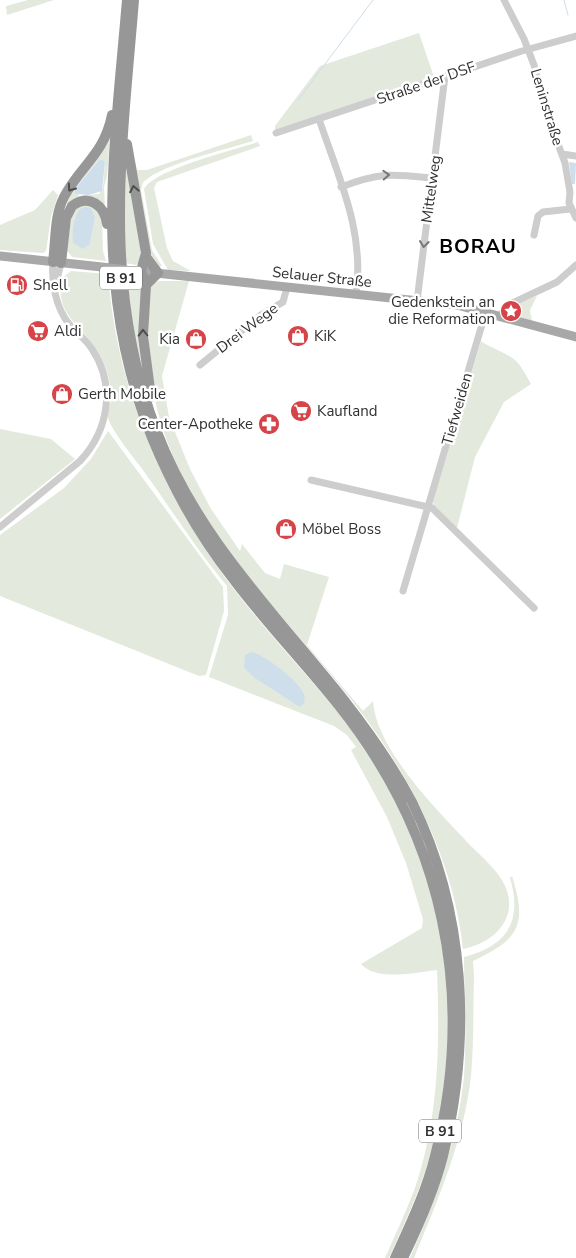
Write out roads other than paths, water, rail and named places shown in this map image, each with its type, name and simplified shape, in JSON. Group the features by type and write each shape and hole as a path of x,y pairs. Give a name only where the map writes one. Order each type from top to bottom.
{"highway":[{"name":"B 91","path":"127,0 112,180 111,245 117,312 127,360 148,427 176,491 202,536 234,581 341,708 382,766 408,814 432,878 450,964 452,1038 450,1072 436,1155 422,1195 395,1258"},
{"name":"B 91","path":"134,0 124,117 119,212 122,288 134,359 158,434 195,510 223,553 270,613 336,690 384,756 412,803 440,876 458,962 460,1030 457,1072 443,1156 424,1212 403,1258"},
{"path":"57,262 61,204 70,188 102,146 109,129 118,93"},
{"path":"124,117 128,157 146,257 158,273 146,285 143,317 144,355 150,394 159,426 158,434"},
{"path":"57,262 67,214 70,208 78,202 92,201 102,208 111,245"},
{"path":"146,257 136,271 146,285"}],"main road":[{"name":"Selauer Straße","path":"0,256 417,301 486,312 576,336"}],"street":[{"name":"Leninstraße","path":"504,0 528,49 544,106 562,154 570,192 570,209 576,218"},
{"name":"Straße der DSF","path":"276,133 528,49 576,36"},
{"name":"Mittelweg","path":"417,301 445,76"},
{"path":"319,119 355,227 358,246 356,295"},
{"path":"562,154 576,156"},
{"path":"341,187 386,174 432,178"},
{"path":"534,235 538,216 543,212 570,209"},
{"path":"0,527 80,461 90,450 104,420 107,395 100,364 91,346 64,317 58,305 55,288 57,262"},
{"path":"500,316 506,306 557,282 576,265"},
{"name":"Drei Wege","path":"200,365 261,315 281,303 285,298 287,288"},
{"name":"Tiefweiden","path":"403,590 486,312"},
{"path":"311,480 432,508 534,608"}],"water":[{"path":"99,160 105,162 102,191 89,195 75,194 75,189"},
{"path":"569,162 576,163 575,184 572,184"},
{"path":"85,207 91,208 95,218 90,244 83,249 73,243 73,234 76,217 80,209"},
{"path":"251,652 271,662 300,687 305,699 300,707 255,678 244,668 245,655"}],"waterway":[{"path":"298,100 373,0"},
{"path":"564,0 568,15"}],"place":[{"name":"Shell","path":"17,285"},
{"name":"Gedenkstein an die Reformation","path":"511,311"},
{"name":"Aldi","path":"38,331"},
{"name":"KiK","path":"298,336"},
{"name":"Kia","path":"196,339"},
{"name":"Gerth Mobile","path":"62,394"},
{"name":"Kaufland","path":"301,411"},
{"name":"Center-Apotheke","path":"269,424"},
{"name":"Möbel Boss","path":"286,529"}],"district":[{"name":"BORAU","path":"478,246"}]}
